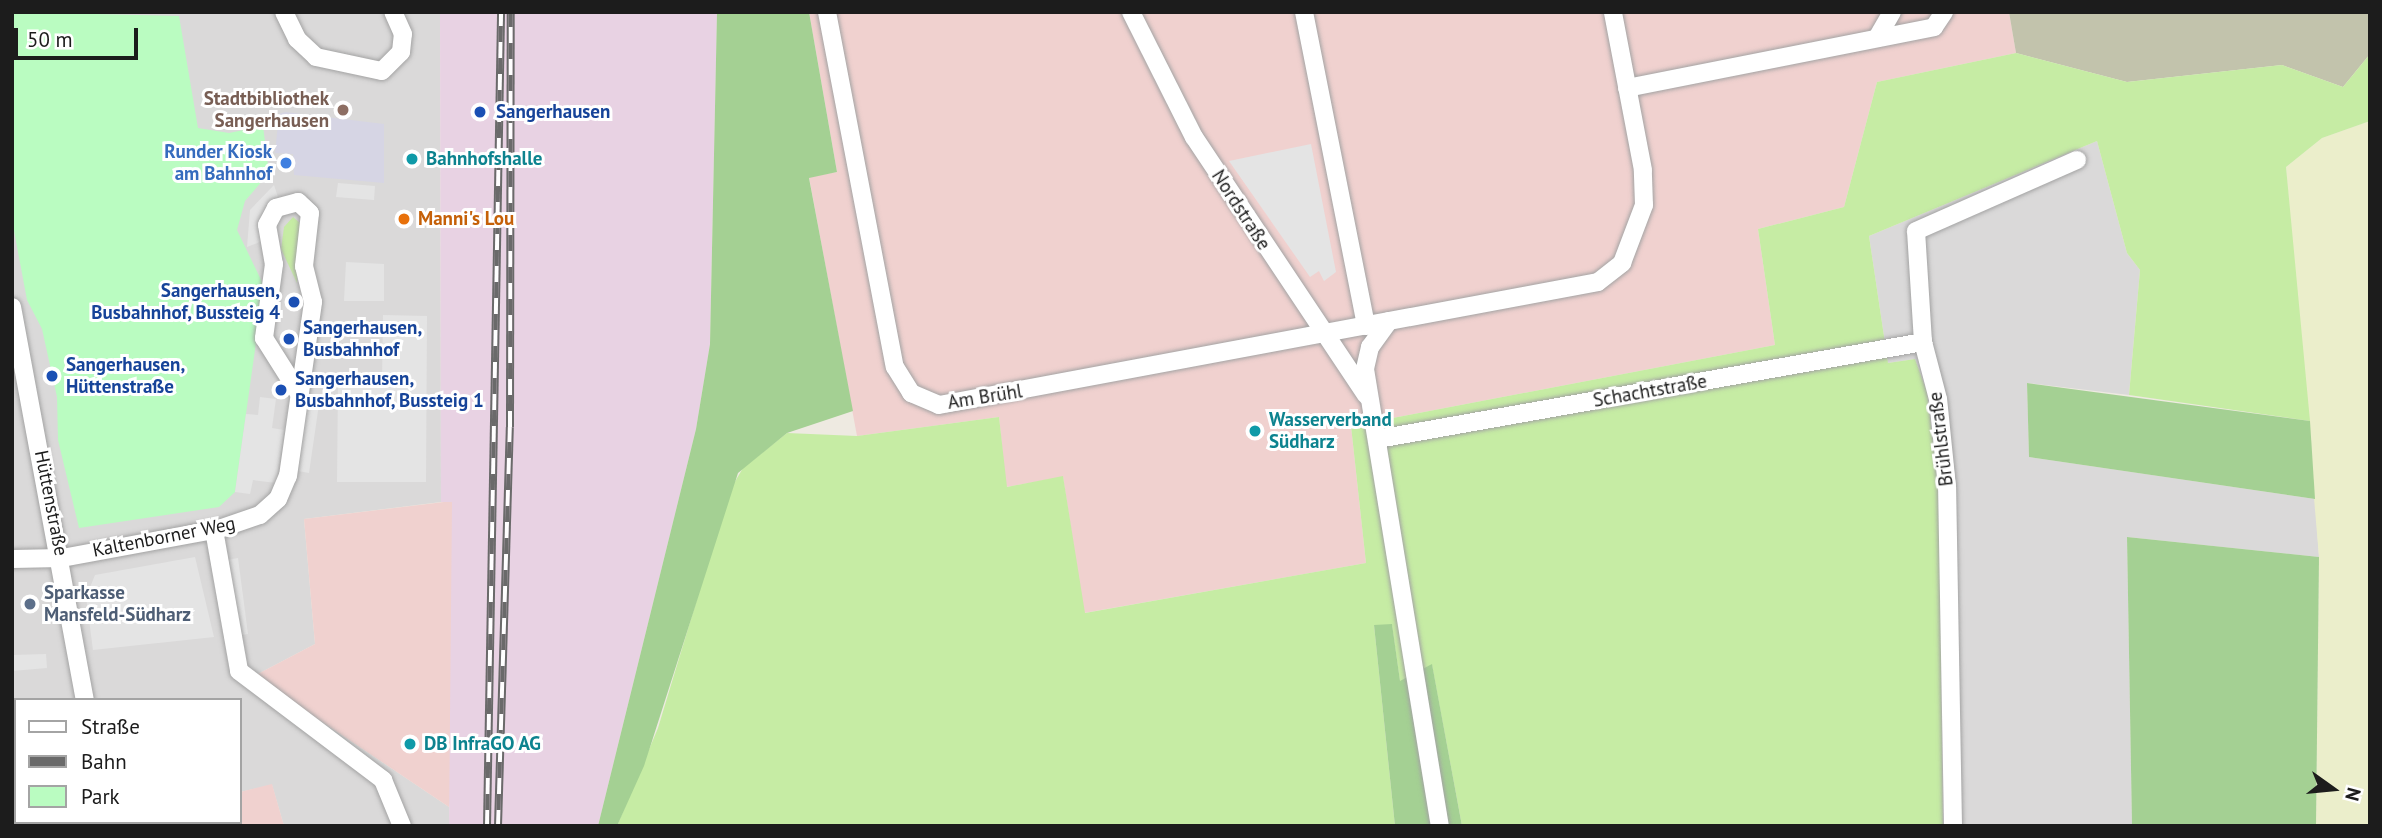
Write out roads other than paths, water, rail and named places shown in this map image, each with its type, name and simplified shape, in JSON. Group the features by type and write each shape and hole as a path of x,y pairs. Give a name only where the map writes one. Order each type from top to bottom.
{"street":[{"path":"284,12 296,39 316,57 382,71 401,52 404,34 393,12"},
{"name":"Am Brühl","path":"827,12 838,97 895,367 920,399 952,404 1324,334"},
{"name":"Nordstraße","path":"1131,12 1194,137 1368,398"},
{"path":"1304,12 1366,326"},
{"path":"1324,334 1574,290 1622,263 1644,205 1628,88 1613,12"},
{"path":"1877,38 1892,12"},
{"path":"1628,88 1934,27 1944,12"},
{"name":"Brühlstraße","path":"1953,826 1947,487 1938,399 1923,342 1916,230 2077,160"},
{"name":"Kaltenborner Weg","path":"12,559 62,558 214,530 263,513 281,495 300,395 313,298 304,266 310,213 293,202 276,208 267,225 274,264 264,338 300,395"},
{"name":"Hüttenstraße","path":"12,307 62,558 85,698"},
{"path":"1389,321 1366,354 1368,398 1378,439 1440,826"},
{"name":"Schachtstraße","path":"1378,439 1923,342"},
{"path":"214,530 239,671 383,780 402,826"}],"railway":[{"path":"487,826 501,12"},
{"path":"498,826 510,427 511,12"}],"place":[{"name":"Stadtbibliothek Sangerhausen","path":"343,110"},
{"name":"Sangerhausen","path":"480,112"},
{"name":"Bahnhofshalle","path":"412,159"},
{"name":"Runder Kiosk am Bahnhof","path":"286,163"},
{"name":"Manni's Lou","path":"404,219"},
{"name":"Sangerhausen, Busbahnhof, Bussteig 4","path":"294,302"},
{"name":"Sangerhausen, Busbahnhof","path":"289,339"},
{"name":"Sangerhausen, Hüttenstraße","path":"52,376"},
{"name":"Sangerhausen, Busbahnhof, Bussteig 1","path":"281,390"},
{"name":"Wasserverband Südharz","path":"1255,431"},
{"name":"Sparkasse Mansfeld-Südharz","path":"30,604"},
{"name":"DB InfraGO AG","path":"410,744"}]}
